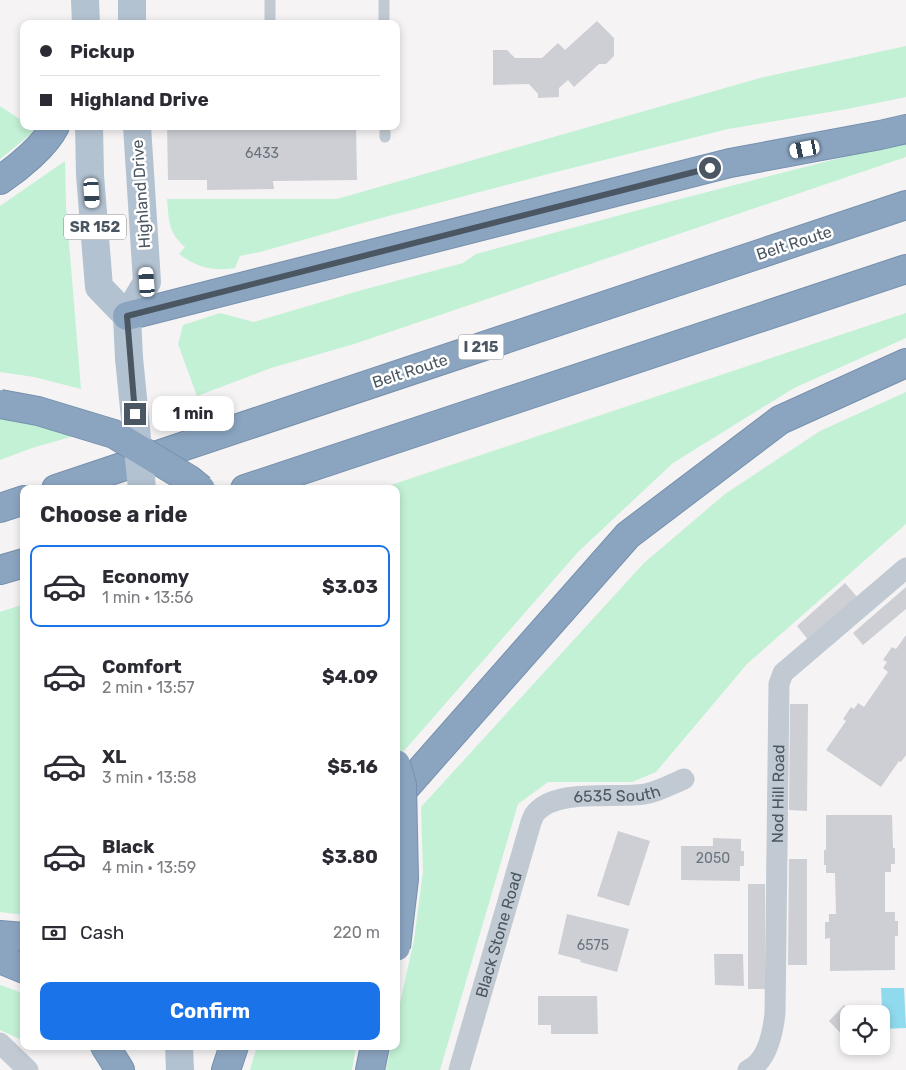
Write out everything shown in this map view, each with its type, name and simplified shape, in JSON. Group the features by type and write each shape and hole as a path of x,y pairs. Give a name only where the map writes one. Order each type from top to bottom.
{"highway":[{"path":"127,316 730,163 906,129"},
{"path":"0,180 31,154 51,135 53,130"},
{"name":"Belt Route","path":"68,485 906,205"},
{"path":"258,485 906,269"},
{"path":"400,793 628,535 780,420 906,363"},
{"path":"0,404 38,411 114,434 197,485"},
{"path":"0,508 20,501"},
{"path":"0,570 20,563"},
{"path":"400,778 402,785 404,879 400,913"},
{"path":"0,935 20,937"},
{"path":"0,959 20,968"},
{"path":"108,1050 120,1070"},
{"path":"226,1070 233,1050"},
{"path":"370,1070 374,1050"}],"main road":[{"path":"85,0 86,20"},
{"path":"132,0 132,20"},
{"name":"SR 152","path":"89,130 90,175 99,287 127,316"},
{"name":"Highland Drive","path":"127,316 147,282 137,130"},
{"path":"127,316 129,358 142,485"},
{"path":"180,1050 180,1070"}],"street":[{"name":"Nod Hill Road","path":"754,1069 770,1040 775,1013 779,684 783,673 906,568"},
{"name":"6535 South","path":"546,805 573,797 646,794 684,779"},
{"name":"Black Stone Road","path":"459,1070 528,829 535,814 546,805"},
{"path":"0,1043 28,1070"}],"lane":[{"path":"270,0 270,20"},
{"path":"384,0 384,20"}],"green space":[{"path":"906,46 906,97 728,129 552,173 240,256 235,268 213,269 185,258 179,254 185,247 179,242 170,226 167,199 337,199 760,78"},
{"path":"0,106 20,119 20,130 36,130 0,159"},
{"path":"906,141 906,157 354,344 271,368 197,396 178,344 183,325 220,313 254,322 463,263 476,254"},
{"path":"65,161 66,206 81,389 34,377 0,372 0,206"},
{"path":"906,313 906,338 794,388 673,463 578,552 400,755 400,485 391,485"},
{"path":"906,392 906,524 747,664 656,772 632,782 548,782 518,804 440,1070 386,1070 390,1050 400,1050 400,1003 414,940 423,872 421,807 644,563 725,494 820,431"},
{"path":"0,402 74,436 32,448 0,460"},
{"path":"20,605 20,914 0,912 0,612"},
{"path":"0,985 20,993 20,1039 0,1030"},
{"path":"256,1050 355,1050 352,1070 250,1070"}],"water":[{"path":"881,988 904,988 906,1028 890,1029 890,1005 882,1005"}],"building":[{"path":"597,21 614,38 614,56 606,64 599,64 574,87 568,80 559,88 559,97 538,98 538,94 529,84 493,85 493,50 507,50 515,58 542,58 558,43 565,50"},
{"path":"167,130 356,130 357,180 273,181 274,189 207,190 207,180 168,180"},
{"path":"845,583 858,598 809,641 797,626"},
{"path":"906,587 906,609 863,645 853,633"},
{"path":"906,635 906,755 901,762 899,761 881,787 826,750 846,721 843,719 851,707 854,709 858,703 864,707 888,672 883,668 887,662 883,660 892,647 896,649"},
{"path":"790,704 808,704 807,811 789,810"},
{"path":"826,815 892,815 895,864 891,864 891,872 885,872 885,912 895,912 895,921 898,921 898,936 895,936 895,970 830,971 830,938 825,939 825,922 829,922 829,914 836,914 835,873 826,873 826,865 824,865"},
{"path":"618,831 650,841 629,906 597,896"},
{"path":"713,838 741,839 741,851 744,851 744,866 740,866 740,881 681,880 681,846 713,846"},
{"path":"789,859 807,859 807,965 788,965"},
{"path":"748,884 765,884 765,989 748,989"},
{"path":"567,914 629,929 617,972 558,954"},
{"path":"714,954 743,954 744,986 715,985"},
{"path":"538,996 597,996 598,1034 551,1034 551,1025 538,1025"},
{"path":"840,1009 840,1033 829,1021"}],"route":[{"path":"135,414 127,316 710,168"}]}
